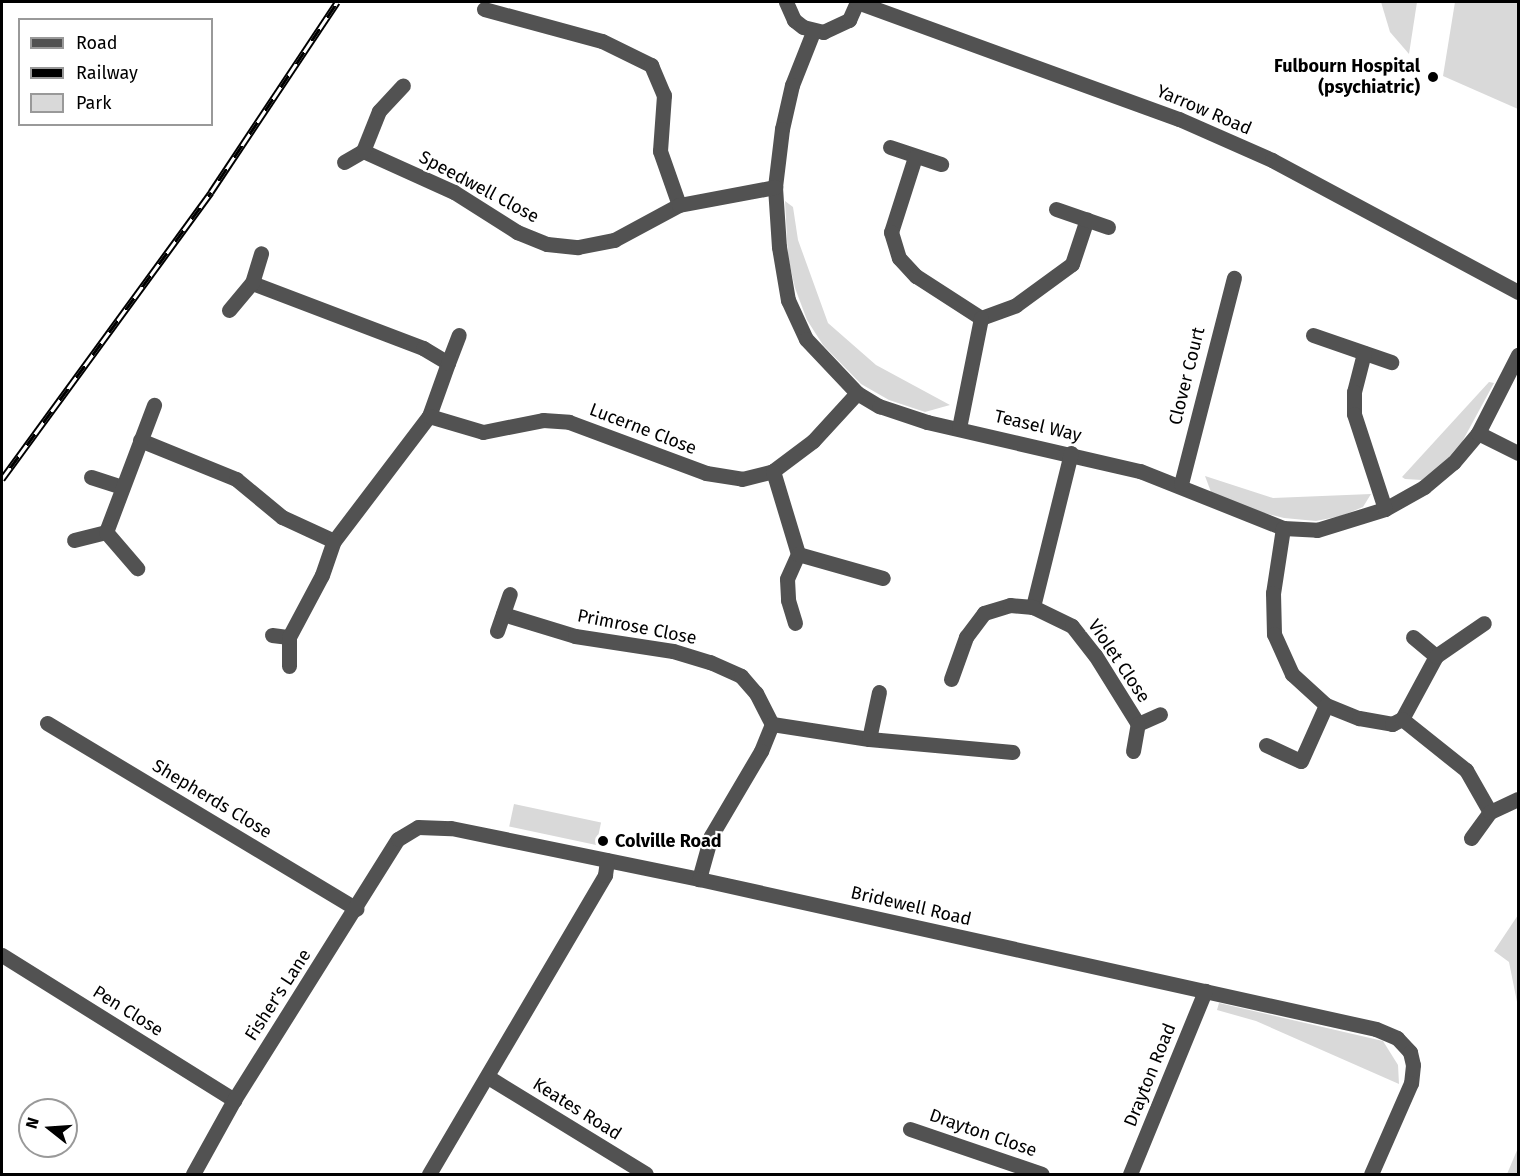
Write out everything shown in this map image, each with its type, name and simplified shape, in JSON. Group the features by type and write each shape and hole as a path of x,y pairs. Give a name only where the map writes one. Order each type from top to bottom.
{"street":[{"path":"786,2 794,20 813,32"},
{"name":"Yarrow Road","path":"813,32 842,26 857,2 1179,119 1272,160 1518,292"},
{"path":"484,9 602,42 651,65 664,95 660,151 679,205"},
{"name":"Teasel Way","path":"813,32 792,85 775,187 779,247 788,300 806,339 857,393 902,415 1071,453 1181,484 1282,528 1317,530 1385,509 1424,487 1453,463 1478,433 1518,356"},
{"path":"344,162 363,151 379,111 403,85"},
{"path":"890,147 941,164"},
{"name":"Speedwell Close","path":"363,151 454,192 517,232 547,244 578,247 614,240 679,205 775,187"},
{"path":"915,157 891,232 899,258 916,276 981,318"},
{"path":"1056,209 1108,227"},
{"path":"981,318 1016,305 1072,264 1087,219"},
{"path":"230,310 252,283 261,253"},
{"name":"Clover Court","path":"1181,484 1234,279"},
{"path":"252,283 423,348 448,363"},
{"path":"959,428 981,318"},
{"path":"289,666 290,637 322,575 334,541 429,416 459,335"},
{"path":"1313,335 1391,362"},
{"path":"1364,353 1354,392 1354,414 1385,509"},
{"name":"Lucerne Close","path":"429,416 483,432 543,420 568,422 706,473 742,479 773,471 813,441 857,393"},
{"path":"106,531 153,405"},
{"path":"1478,433 1518,453"},
{"path":"140,440 236,479 282,517 334,541"},
{"path":"1033,607 1071,453"},
{"path":"773,471 798,554 787,579 788,600 795,623"},
{"path":"91,477 122,488"},
{"path":"1282,528 1273,593 1274,634 1292,674 1326,705 1359,718 1392,724 1402,719 1436,656 1484,623"},
{"path":"74,540 106,531"},
{"path":"106,531 137,568"},
{"path":"798,554 883,578"},
{"path":"497,631 510,594"},
{"name":"Violet Close","path":"951,679 966,637 984,613 1010,605 1033,607 1072,626 1095,655 1138,724 1133,751"},
{"name":"Primrose Close","path":"503,614 575,636 674,651 710,662 741,676 763,704 772,724"},
{"path":"272,635 290,637"},
{"path":"1413,637 1436,656"},
{"path":"869,739 879,692"},
{"path":"1266,746 1300,761 1326,705"},
{"name":"Violet Close","path":"1138,724 1160,714"},
{"path":"1402,719 1466,770 1490,812"},
{"name":"Shepherds Close","path":"47,723 356,909"},
{"path":"699,879 711,836 761,751 772,724 869,739 1012,752"},
{"path":"1471,838 1490,812 1518,799"},
{"name":"Bridewell Road","path":"398,839 418,826 451,828 699,879 1376,1029 1397,1038 1410,1052 1411,1083 1371,1174"},
{"name":"Fisher's Lane","path":"193,1174 234,1100 398,839"},
{"path":"429,1174 605,875 608,860"},
{"name":"Pen Close","path":"2,955 234,1100"},
{"name":"Drayton Road","path":"1130,1174 1205,991"},
{"name":"Keates Road","path":"488,1077 646,1174"},
{"name":"Drayton Close","path":"910,1129 1042,1174"}],"green space":[{"path":"1381,2 1417,2 1409,54 1390,32"},
{"path":"1455,2 1518,2 1518,109 1443,76"},
{"path":"785,201 793,207 798,240 828,323 876,365 950,405 925,412 889,400 861,384 823,345 807,320 795,288 788,257"},
{"path":"1489,382 1494,383 1462,442 1440,467 1422,480 1402,477"},
{"path":"1205,476 1273,498 1371,494 1363,507 1341,516 1316,521 1284,518 1252,510 1211,492"},
{"path":"514,804 601,823 596,845 509,826"},
{"path":"1518,915 1518,1007 1509,962 1494,951"},
{"path":"1219,1003 1383,1041 1398,1065 1399,1084 1256,1021 1217,1010"},
{"path":"1518,1148 1518,1174 1507,1174"}],"railway":[{"path":"2,479 211,192 337,2"}],"place":[{"name":"Fulbourn Hospital (psychiatric)","path":"1433,77"},
{"name":"Colville Road","path":"603,841"}]}
